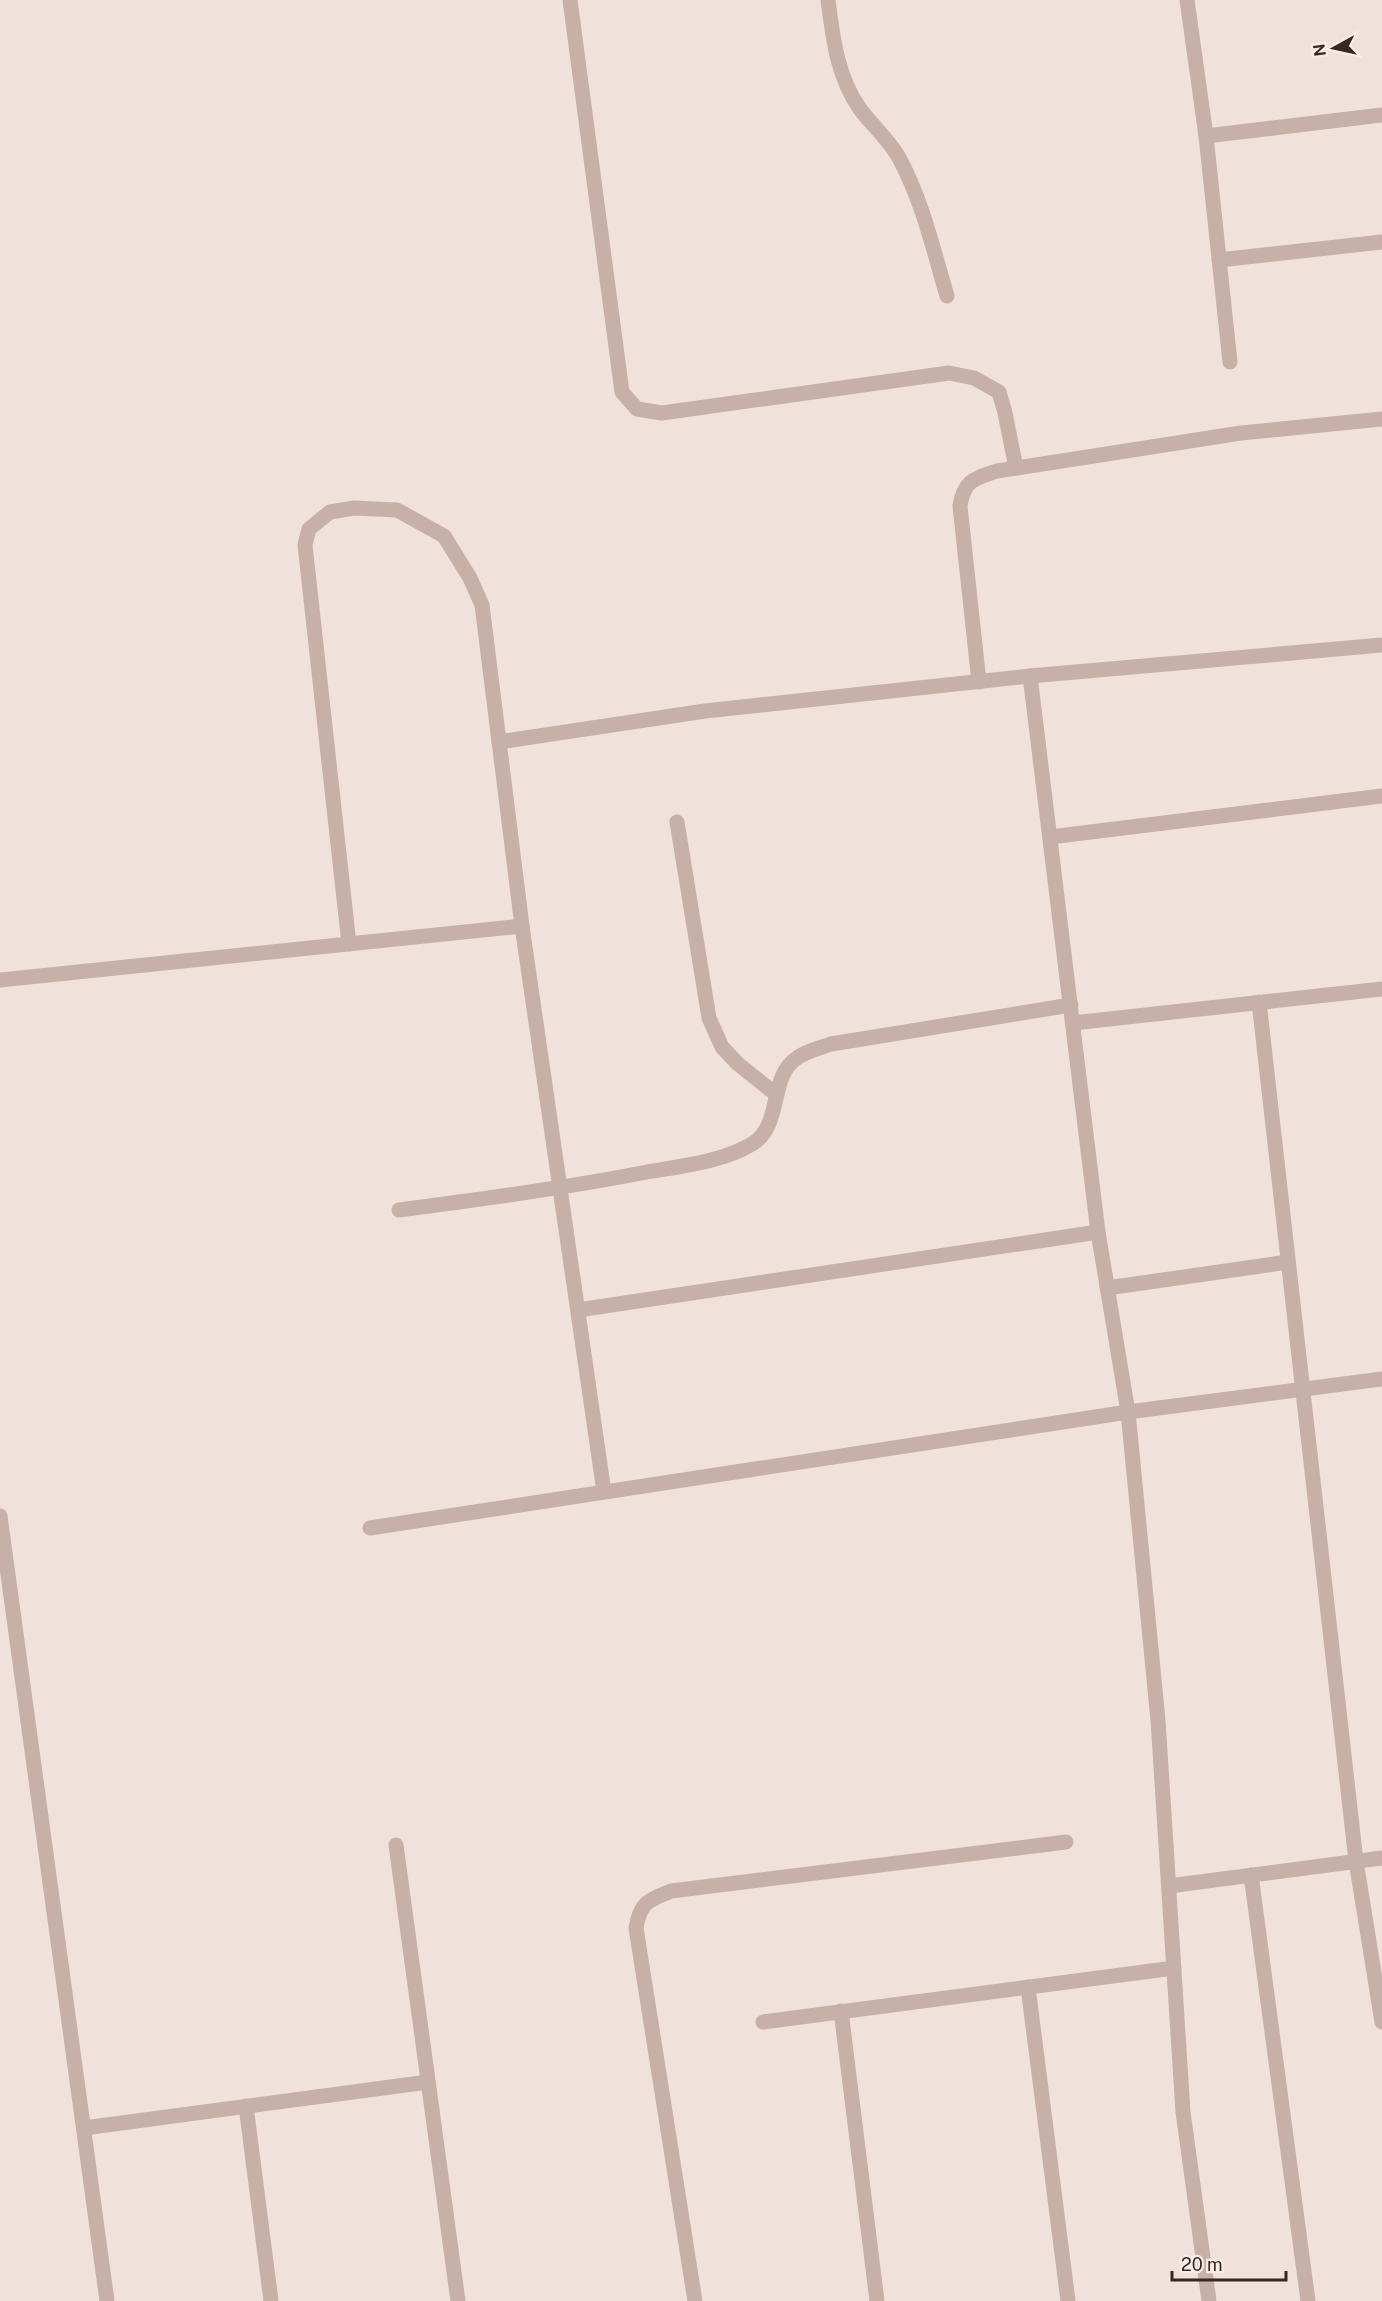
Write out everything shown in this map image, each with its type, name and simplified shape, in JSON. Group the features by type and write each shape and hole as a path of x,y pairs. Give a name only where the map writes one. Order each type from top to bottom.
{"street":[{"path":"570,0 622,392 637,409 662,413 949,373 974,378 989,384 999,392 1016,468"},
{"path":"828,0 835,52 845,84 859,107 897,154 915,190 947,296"},
{"path":"1187,0 1206,136 1230,362"},
{"path":"1206,136 1382,115"},
{"path":"1219,260 1382,242"},
{"path":"979,682 960,506 963,490 974,479 997,471 1241,434 1382,419"},
{"path":"349,944 305,545 309,529 330,512 354,508 397,510 444,536 470,578 482,605 522,926 604,1492"},
{"path":"499,742 705,711 1030,676 1382,645"},
{"path":"1030,676 1098,1232 1128,1413 1158,1720 1183,2112 1209,2301"},
{"path":"1050,837 1382,796"},
{"path":"676,822 709,1018 722,1047 738,1064 777,1095"},
{"path":"0,980 522,926"},
{"path":"1073,1023 1382,989"},
{"path":"1259,1002 1356,1861 1382,2022"},
{"path":"399,1210 561,1189 738,1152 755,1142 769,1125 783,1073 796,1058 831,1044 1071,1005"},
{"path":"578,1310 1098,1232"},
{"path":"1107,1288 1288,1262"},
{"path":"370,1528 1128,1413 1382,1379"},
{"path":"0,1516 107,2301"},
{"path":"695,2301 636,1928 639,1910 650,1899 671,1891 1066,1842"},
{"path":"396,1845 458,2301"},
{"path":"1169,1886 1382,1858"},
{"path":"1251,1875 1308,2301"},
{"path":"763,2022 1174,1968"},
{"path":"1028,1987 1068,2301"},
{"path":"841,2011 877,2301"},
{"path":"84,2128 428,2082"},
{"path":"246,2106 271,2301"}]}
